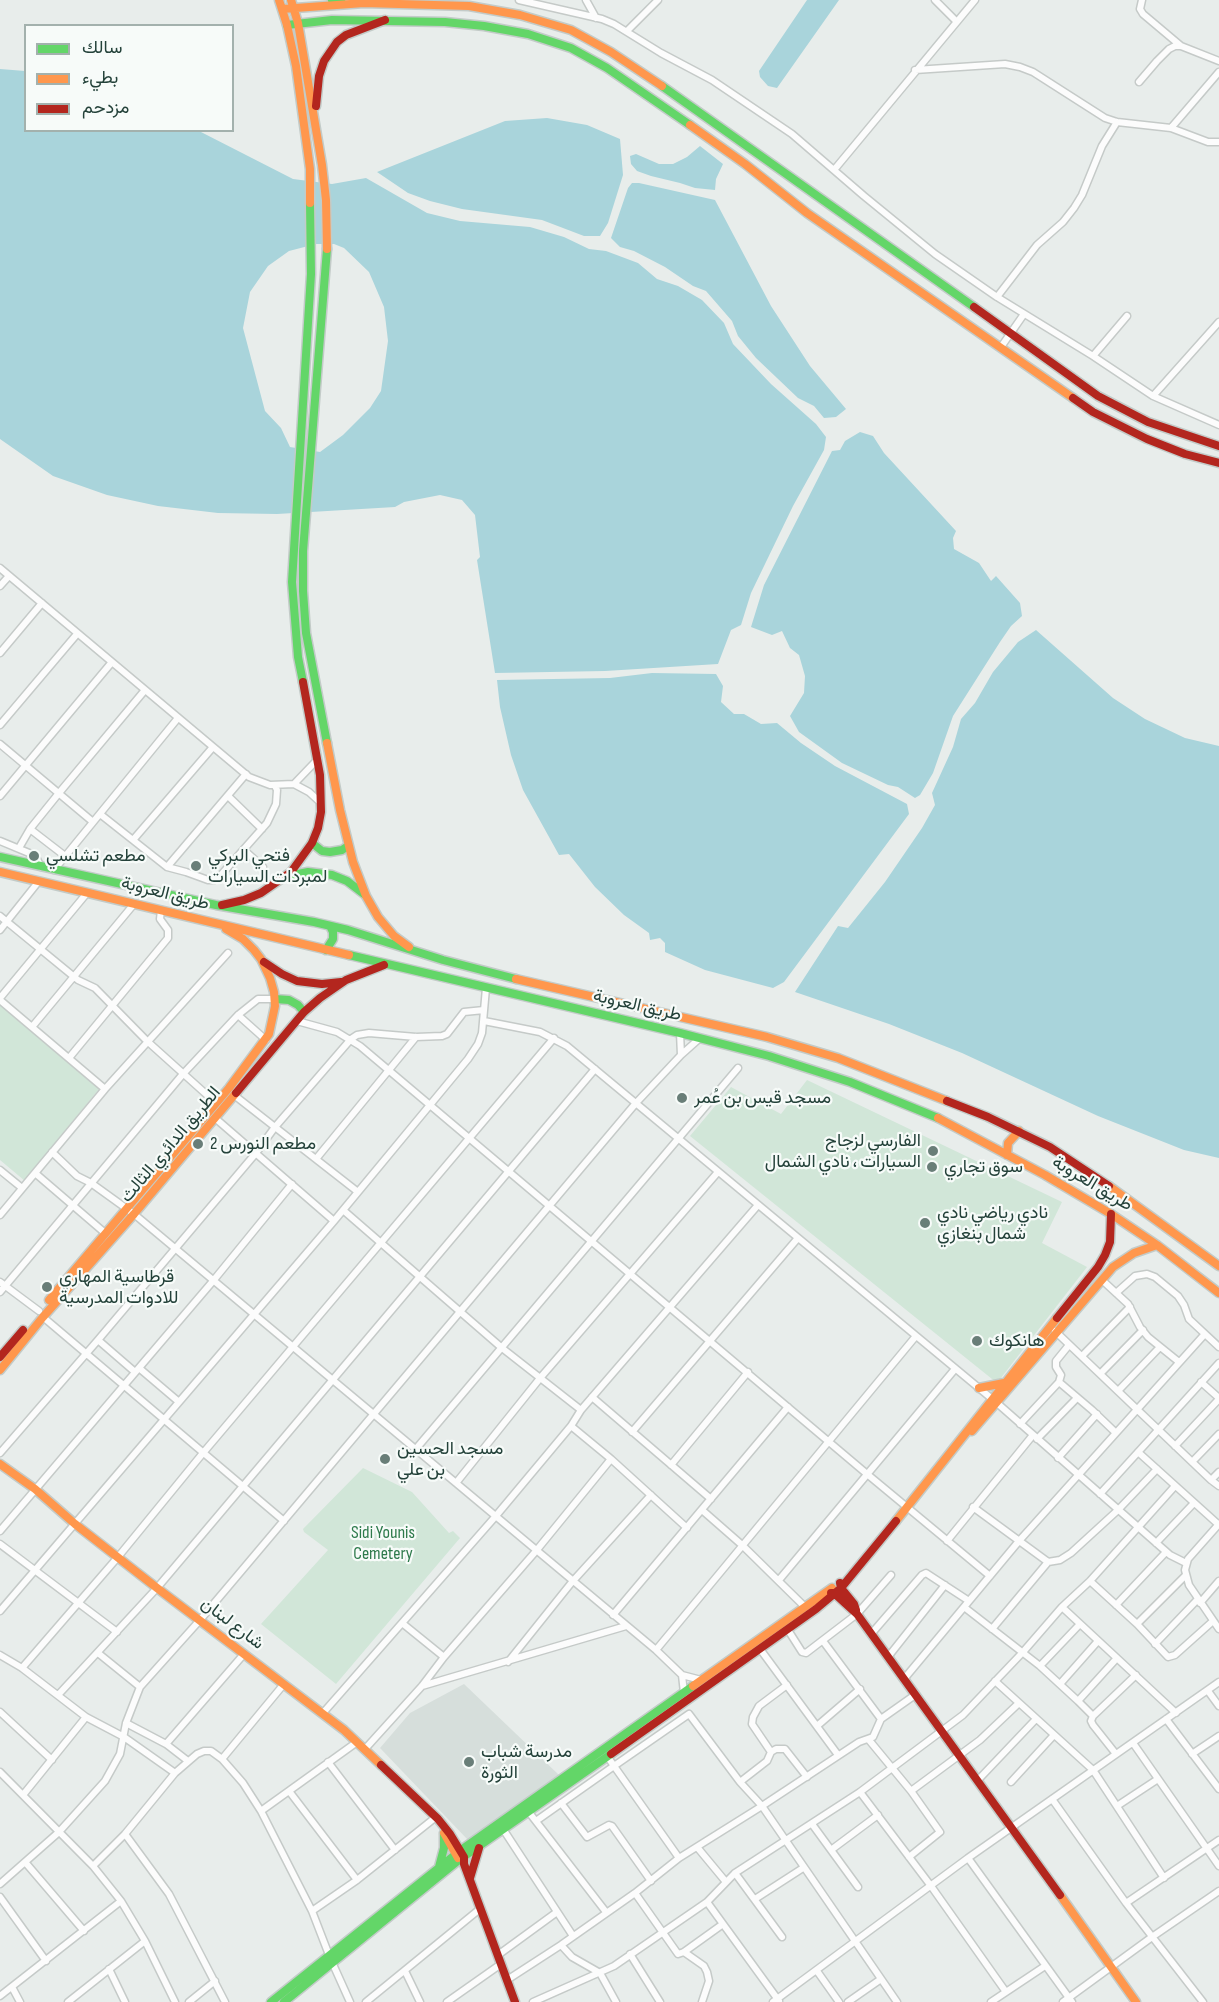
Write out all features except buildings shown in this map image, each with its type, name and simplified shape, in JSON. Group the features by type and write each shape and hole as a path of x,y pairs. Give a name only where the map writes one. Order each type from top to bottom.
{"main road":[{"path":"279,0 287,25 300,89 310,169 312,243 310,295 292,582 295,638 317,760 322,804 318,828 312,843 297,865 284,878"},
{"path":"332,0 342,3"},
{"path":"282,9 292,4 342,3 469,6 538,19 571,30 611,52 754,149 1098,396 1148,422 1219,446"},
{"path":"292,4 298,23 315,120 326,200 327,249 305,531 303,581 306,633 348,846 366,896 386,927 414,950"},
{"path":"287,25 332,20 386,20 484,26 528,33 589,57 692,126 807,213 1094,412 1108,421 1185,454 1219,463"},
{"path":"315,120 319,76 330,51 346,35 386,20"},
{"path":"312,843 319,849 330,852 342,850 348,846"},
{"name":"طريق العروبة","path":"0,857 216,905 281,915 330,926 443,960 814,1050 862,1067 1019,1131 1085,1168 1219,1266"},
{"name":"طريق العروبة","path":"0,872 680,1033 796,1064 877,1092 933,1115 1111,1214 1157,1245 1219,1293"},
{"path":"216,905 252,897 284,878 300,873 324,873 347,881 366,896"},
{"name":"الطريق الدائري الثالث","path":"0,1370 105,1233 130,1212 266,1040 273,1021 275,999 273,985 261,960 243,939 215,923"},
{"path":"326,950 333,939 330,926"},
{"path":"261,960 297,981 322,984 346,980"},
{"name":"الطريق الدائري الثالث","path":"0,1357 215,1118 304,1012 346,980 386,965"},
{"path":"275,999 294,1002 304,1012"},
{"path":"1006,1155 1008,1143 1019,1131"},
{"path":"816,1609 856,1570 964,1437 976,1427 994,1401 1054,1329 1102,1261 1111,1235 1111,1214"},
{"path":"994,1401 1004,1383 1102,1280 1126,1258 1157,1245"},
{"path":"979,1388 1004,1383"},
{"name":"شارع لبنان","path":"0,1464 35,1489 75,1524 157,1588 323,1713 365,1749 437,1818 461,1857 515,2002"},
{"path":"852,1606 851,1585 856,1570"},
{"path":"835,1589 852,1606 1136,2002"},
{"path":"271,2002 461,1857 684,1693 805,1607 835,1589"},
{"path":"284,2002 331,1958 438,1868 480,1845 822,1604 852,1606"},
{"name":"شارع لبنان","path":"437,1818 444,1834 461,1857"},
{"path":"438,1868 444,1848 444,1834"},
{"path":"470,1879 480,1845"}],"street":[{"path":"519,0 596,18 627,31 661,53 712,80 779,124 935,254 997,297 1153,396 1219,425"},
{"path":"586,0 596,18"},
{"path":"627,31 658,0"},
{"path":"936,0 956,21"},
{"path":"834,170 975,0"},
{"path":"1142,0 1140,9 1143,14 1181,46 1219,61"},
{"path":"1139,82 1169,49 1181,46"},
{"path":"915,70 1005,64 1020,67 1033,72 1095,113 1117,122 1171,128 1208,142 1219,142"},
{"path":"1171,128 1219,72"},
{"path":"997,297 1037,245 1063,222 1074,208 1082,195 1102,146 1117,122"},
{"path":"1001,347 1024,314"},
{"path":"1093,356 1127,316"},
{"path":"1153,396 1219,321"},
{"path":"0,568 246,774 259,782 275,786 294,784 309,792 322,804"},
{"path":"0,586 9,576"},
{"path":"0,653 42,603"},
{"path":"0,725 77,634"},
{"path":"0,796 112,662"},
{"path":"19,848 30,829 58,793 145,690"},
{"path":"54,870 178,718"},
{"path":"0,744 93,822"},
{"path":"132,840 213,747"},
{"path":"294,784 317,760"},
{"path":"167,867 246,774"},
{"path":"100,813 167,867 214,880 244,850 271,817 276,804 275,786"},
{"path":"228,796 262,829"},
{"path":"30,829 65,856"},
{"path":"0,841 19,848 37,859 41,867"},
{"path":"244,850 263,867"},
{"path":"0,930 39,881"},
{"path":"87,893 0,999 105,1089"},
{"path":"32,1028 134,904"},
{"path":"69,1058 168,938 168,930 160,919 161,910"},
{"path":"0,916 74,977 95,988 147,1041 216,1103"},
{"path":"0,1215 105,1089 228,953"},
{"path":"0,1611 334,1221 475,1050 484,1022 486,988"},
{"path":"0,1292 3,1284 74,1205 183,1074 238,1015 258,999 275,999"},
{"path":"0,1453 351,1039 357,1035 369,1033 416,1037 447,1035 464,1012 484,1010"},
{"path":"238,1015 266,1040"},
{"path":"296,1021 330,1029 351,1039 990,1576"},
{"path":"484,1022 533,1030 567,1046 979,1388 1166,1552 1186,1563"},
{"path":"680,1033 681,1055"},
{"path":"316,1159 416,1037"},
{"path":"22,1668 554,1038"},
{"path":"0,1884 59,1832 105,1781 120,1755 126,1722 140,1687 200,1620 636,1103 700,1038"},
{"path":"416,1450 738,1068"},
{"path":"59,1694 157,1588 595,1069"},
{"path":"234,1095 358,1192"},
{"path":"215,1118 334,1221"},
{"path":"52,1152 77,1176 91,1183 130,1212 374,1414 656,1650 682,1675 702,1680"},
{"path":"0,1170 22,1188"},
{"path":"456,1483 541,1377 718,1172"},
{"path":"35,1173 105,1233"},
{"path":"0,1532 213,1281 292,1184"},
{"path":"323,1713 495,1517 571,1426 581,1410 758,1205"},
{"path":"343,1210 502,1347 581,1410"},
{"path":"632,1432 798,1238"},
{"path":"1116,1293 1135,1276 1151,1275 1178,1296 1189,1319 1219,1347"},
{"path":"1102,1280 1130,1307 1143,1330 1179,1362"},
{"path":"3,1284 284,1521"},
{"path":"1082,1356 1130,1307"},
{"path":"1054,1329 1219,1486"},
{"path":"1100,1374 1143,1330"},
{"path":"904,1679 1019,1541 1204,1335"},
{"path":"656,1650 916,1336"},
{"path":"98,1340 179,1402"},
{"path":"1020,1424 1059,1382 1061,1375 1056,1361 1069,1345"},
{"path":"1118,1391 1160,1347"},
{"path":"1100,1494 1219,1363"},
{"path":"779,1580 955,1369"},
{"path":"671,1465 748,1372"},
{"path":"1059,1382 1116,1433"},
{"path":"1175,1446 1219,1399 1201,1382"},
{"path":"592,1397 711,1498"},
{"path":"947,1541 1035,1437 1077,1398"},
{"path":"614,1615 788,1407"},
{"path":"1058,1458 1097,1414"},
{"path":"571,1426 687,1528"},
{"path":"1192,1462 1219,1434"},
{"path":"1138,1452 1219,1525 1186,1563 1189,1585 1219,1629"},
{"path":"365,1749 422,1686 611,1459"},
{"path":"974,1507 1048,1562 1054,1562 1066,1557 1118,1510 1157,1469"},
{"path":"1211,1480 1219,1472"},
{"path":"533,2002 614,1966 707,1902 735,1873 860,1791 969,1709 1062,1607 1090,1581 1175,1486"},
{"path":"508,1662 572,1582 651,1495"},
{"path":"1156,1543 1194,1503"},
{"path":"702,1510 742,1545 805,1607"},
{"path":"1213,1531 1219,1538"},
{"path":"0,1544 117,1632"},
{"path":"1116,1605 1166,1552"},
{"path":"992,1629 1048,1562"},
{"path":"872,1634 922,1575 930,1574 992,1629 1040,1666 1093,1716"},
{"path":"788,1630 804,1653 824,1641 857,1614 891,1575"},
{"path":"1137,1624 1186,1575"},
{"path":"1090,1581 1137,1624 1168,1657 1172,1657 1213,1621"},
{"path":"1155,1644 1219,1581"},
{"path":"888,1657 945,1585"},
{"path":"1062,1607 1176,1713"},
{"path":"402,1623 444,1657"},
{"path":"1040,1666 1080,1624"},
{"path":"422,1686 626,1626"},
{"path":"824,1641 881,1719"},
{"path":"1060,1684 1098,1641"},
{"path":"760,1649 838,1755"},
{"path":"98,1653 140,1687"},
{"path":"166,1744 244,1654"},
{"path":"0,1655 59,1694 86,1717 124,1737 175,1773"},
{"path":"1078,1701 1117,1658"},
{"path":"682,1675 684,1693"},
{"path":"1116,1754 1091,1721 1093,1716 1136,1675"},
{"path":"995,1681 1093,1770 1164,1878"},
{"path":"707,1902 777,2001 968,1858 1219,1682"},
{"path":"222,1760 284,1684"},
{"path":"771,1752 752,1724 753,1717 760,1704 787,1684"},
{"path":"816,1726 860,1689"},
{"path":"1208,1690 1219,1706"},
{"path":"507,1980 635,1893 697,1846 859,1742 869,1740 877,1731 881,1719 915,1695"},
{"path":"911,1791 980,1740 1019,1703"},
{"path":"0,1712 52,1760"},
{"path":"536,1821 689,1714 740,1782 762,1806 897,2002"},
{"path":"23,1795 86,1717"},
{"path":"978,1780 1036,1719"},
{"path":"1166,1719 1219,1789"},
{"path":"126,1722 166,1744 188,1761"},
{"path":"1011,1782 1054,1734"},
{"path":"1192,1754 1219,1736"},
{"path":"869,1740 911,1791 940,1832 909,1857"},
{"path":"261,1810 357,1742"},
{"path":"1133,1743 1219,1866"},
{"path":"740,1782 767,1761 771,1752 776,1749 785,1749 807,1777"},
{"path":"93,1866 125,1834 175,1773 197,1754 211,1751 243,1783 261,1810 312,1911 350,2002"},
{"path":"607,1756 679,1858"},
{"path":"328,1762 395,1850"},
{"path":"0,1772 93,1866 121,1901 145,1941 175,2002"},
{"path":"1117,1806 1158,1779"},
{"path":"289,1791 357,1880"},
{"path":"860,1791 1006,1992"},
{"path":"1052,1798 1126,1903 1203,2002"},
{"path":"561,1803 587,1837 609,1825 612,1826 651,1881"},
{"path":"528,1811 606,1912"},
{"path":"831,1850 878,1815"},
{"path":"312,1911 357,1880 437,1818"},
{"path":"812,1824 858,1887"},
{"path":"503,1829 573,1936"},
{"path":"125,1834 169,1894 225,2002"},
{"path":"1126,1903 1219,1840"},
{"path":"697,1846 726,1882"},
{"path":"968,1858 1068,2001 1152,1936 1219,1892"},
{"path":"26,1862 84,1931"},
{"path":"755,1899 803,1868"},
{"path":"735,1873 782,1937"},
{"path":"635,1893 676,1953 684,1952 723,1924"},
{"path":"0,1898 46,1961"},
{"path":"0,1996 121,1901"},
{"path":"366,2002 481,1908"},
{"path":"449,2002 557,1912"},
{"path":"68,2002 77,1999 109,1969 145,1941"},
{"path":"561,1945 572,1957 600,1973 616,2002"},
{"path":"684,1952 704,1966 707,1972 709,1981 702,2002"},
{"path":"630,1954 660,2002"},
{"path":"992,2002 1045,1966"},
{"path":"109,1969 125,2002"},
{"path":"405,1971 420,2002"},
{"path":"817,1971 839,2002"},
{"path":"848,2002 881,1979"},
{"path":"189,2002 215,1981"},
{"path":"12,1988 20,2002"}],"shaded area":[{"name":"مدرسة شباب الثورة","path":"464,1684 559,1775 468,1840 380,1748 410,1713"}],"green space":[{"path":"0,1003 99,1089 25,1181 0,1160"},
{"name":"نادي رياضي نادي شمال بنغازي","path":"807,1080 1062,1202 1042,1243 1087,1267 997,1383 690,1136 731,1087 781,1114"},
{"name":"Sidi Younis Cemetery","path":"363,1468 412,1492 449,1533 453,1531 460,1538 336,1684 261,1624 328,1550 303,1529"}],"water":[{"path":"807,0 839,0 777,88 768,86 760,77 759,71"},
{"path":"0,69 24,71 24,132 201,132 293,179 332,184 366,178 427,213 460,221 530,227 564,237 589,249 606,251 638,263 657,279 678,286 702,300 724,323 733,344 771,384 816,424 826,437 824,450 793,506 751,593 741,625 731,630 718,664 605,671 495,673 477,560 480,557 475,515 462,500 440,495 404,502 395,507 277,514 218,513 158,506 107,495 53,476 0,439","holes":["316,244 334,244 344,248 369,272 384,307 388,341 381,391 370,408 343,435 320,452 290,447 281,428 265,411 243,328 250,292 268,266 289,251"]},
{"path":"547,118 587,125 620,139 623,175 608,223 600,236 584,236 542,220 462,209 430,201 408,193 377,172 505,121"},
{"path":"700,146 723,164 716,179 715,190 695,188 651,176 637,171 631,164 630,156 636,154 659,164 673,164 687,157"},
{"path":"632,183 715,200 771,306 810,366 846,409 836,417 824,418 814,406 798,398 756,358 738,336 732,321 706,291 693,286 665,267 634,251 620,247 611,238 628,188"},
{"path":"860,432 873,436 884,453 956,531 953,538 954,549 979,563 991,581 996,576 1020,603 1022,616 1011,626 953,716 933,773 920,795 915,798 898,787 888,785 842,763 799,732 790,716 804,693 805,676 799,655 790,648 782,631 772,635 751,627 764,585 832,451 840,450 845,441"},
{"path":"1036,630 1113,698 1145,719 1185,738 1219,746 1219,1158 1184,1150 1098,1116 962,1053 889,1024 795,992 838,926 848,928 885,882 922,828 935,805 932,793 953,747 961,719 975,703 993,672 1018,642"},
{"path":"652,673 716,674 723,686 721,702 734,714 744,714 761,724 777,723 835,766 907,804 909,814 784,982 773,988 705,970 665,952 665,943 660,938 650,940 649,933 624,915 595,887 569,854 559,855 523,790 511,755 500,707 497,680 610,678"}],"traffic: fast":[{"path":"332,0 342,3"},
{"path":"287,25 332,20 445,22 528,34 571,48 607,68 690,125"},
{"path":"662,86 974,307"},
{"path":"303,682 298,657 292,582 311,274 310,203"},
{"path":"327,249 303,551 306,633 327,743"},
{"path":"312,843 322,851 330,852 342,850 348,846"},
{"path":"0,857 216,905 348,930 443,960 516,979"},
{"path":"288,876 308,872 332,875 347,881 364,894"},
{"path":"326,950 333,939 330,926"},
{"path":"349,955 769,1056 850,1082 938,1118"},
{"path":"275,999 289,1000 304,1012"},
{"path":"271,2002 461,1850 693,1686"},
{"path":"284,2002 459,1860 611,1754"},
{"path":"439,1867 444,1848 444,1835"}],"traffic: slow":[{"path":"279,0 296,66 310,169 310,203"},
{"path":"291,0 298,23 322,165 326,200 327,249"},
{"path":"282,9 364,3 469,6 520,15 571,30 611,52 662,86"},
{"path":"690,125 745,164 807,213 1073,398"},
{"path":"327,743 353,862 366,896 378,917 394,936 409,947"},
{"path":"0,872 349,955"},
{"path":"49,1300 229,1088 269,1034 275,1006 270,978 254,950 243,939 226,929"},
{"path":"516,979 767,1037 838,1058 947,1101"},
{"path":"0,1370 236,1093"},
{"path":"938,1118 1045,1175 1111,1214 1157,1245 1219,1293"},
{"path":"1007,1155 1008,1143 1019,1131"},
{"path":"1109,1186 1219,1266"},
{"path":"972,1431 1113,1267 1134,1253 1157,1245"},
{"path":"896,1521 1057,1318"},
{"path":"979,1388 1004,1383"},
{"path":"0,1464 35,1489 75,1524 157,1588 344,1730 381,1765"},
{"path":"693,1686 832,1588"},
{"path":"444,1833 458,1858"},
{"path":"1060,1895 1136,2002"}],"traffic: jam":[{"path":"316,106 319,76 324,61 337,42 346,35 385,20"},
{"path":"974,307 1098,396 1148,422 1219,446"},
{"path":"1073,398 1093,412 1147,439 1185,454 1219,463"},
{"path":"222,905 261,893 291,872 312,843 318,828 321,812 320,775 303,682"},
{"path":"264,962 297,981 322,984 341,982"},
{"path":"236,1093 304,1012 320,998 346,980 384,965"},
{"path":"947,1101 988,1117 1050,1147 1109,1186"},
{"path":"1057,1318 1105,1255 1110,1242 1111,1214"},
{"path":"0,1357 23,1330"},
{"path":"611,1754 816,1609 841,1588 896,1521"},
{"path":"840,1583 856,1610"},
{"path":"831,1593 834,1593 857,1614 1060,1895"},
{"path":"381,1765 438,1819 464,1857 464,1864 515,2002"},
{"path":"470,1878 479,1848"}],"place":[{"name":"مطعم تشلسي","path":"34,856"},
{"name":"فتحي البركي لمبردات السيارات","path":"196,866"},
{"name":"مسجد قيس بن عُمر","path":"682,1098"},
{"name":"مطعم النورس 2","path":"198,1144"},
{"name":"الفارسي لزجاج السيارات ، نادي الشمال","path":"933,1151"},
{"name":"سوق تجاري","path":"932,1167"},
{"name":"نادي رياضي نادي شمال بنغازي","path":"925,1223"},
{"name":"قرطاسية المهاري للادوات المدرسية","path":"47,1287"},
{"name":"هانكوك","path":"977,1341"},
{"name":"مسجد الحسين بن علي","path":"385,1459"},
{"name":"مدرسة شباب الثورة","path":"469,1762"}]}
